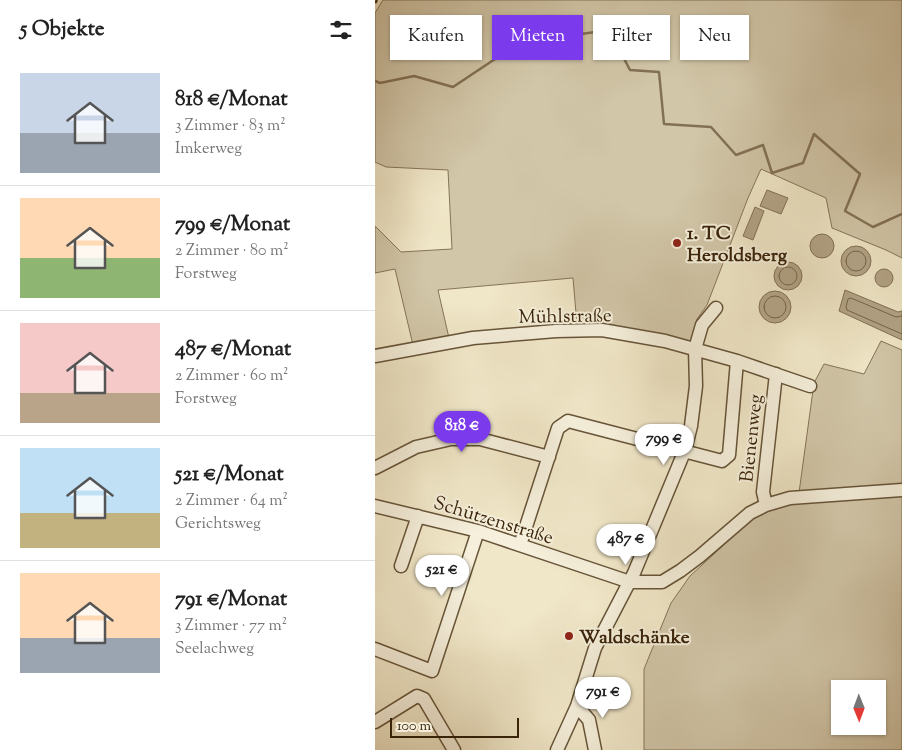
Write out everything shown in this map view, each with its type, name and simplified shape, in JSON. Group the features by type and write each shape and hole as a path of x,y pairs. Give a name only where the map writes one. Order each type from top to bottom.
{"street":[{"path":"557,750 577,706 595,648 630,582 685,450 691,426 696,386 695,349 703,325 716,308"},
{"name":"Mühlstraße","path":"375,356 473,338 556,331 602,330 665,341 695,349 810,386"},
{"path":"520,545 558,428 568,421 722,460 729,455 737,361"},
{"name":"Bienenweg","path":"766,504 763,492 776,374"},
{"path":"375,468 416,447 451,439 480,439 549,457"},
{"name":"Schützenstraße","path":"375,506 478,531 630,582 662,582 700,556 750,513 766,504 790,498 902,490"},
{"name":"Schützenstraße","path":"401,566 418,516"},
{"path":"375,649 432,671 478,531"},
{"path":"375,722 417,696 424,699 454,750"},
{"path":"577,706 589,720 595,750"}],"shaded area":[{"path":"383,0 902,0 902,258 832,228 826,198 761,169 707,305 697,319 692,342 577,325 573,278 438,290 449,338 413,345 395,269 375,273 375,226 401,252 452,249 448,170 386,167 375,162 375,13"},
{"path":"881,341 902,350 902,750 644,750 644,669 671,603 690,576 762,510 798,500 814,383 824,364 864,374"}],"water":[{"path":"767,190 788,198 781,214 760,206"},
{"path":"755,207 764,211 753,240 743,236"},
{"path":"822,234 831,237 834,246 831,255 822,258 813,255 810,246 813,237"},
{"path":"856,246 862,247 870,255 870,267 862,275 856,276 850,275 842,267 841,261 842,255 850,247"},
{"path":"788,262 798,266 802,276 798,286 788,290 778,286 774,276 778,266"},
{"path":"884,269 890,272 893,278 890,284 884,287 878,284 875,278 878,272"},
{"path":"845,290 898,312 902,311 902,340 839,311"},
{"path":"775,291 781,292 786,296 790,301 790,313 786,318 781,322 775,323 769,322 764,318 760,313 759,307 760,301 764,296 769,292"}],"waterway":[{"path":"375,81 380,83 414,76 453,87 519,43 609,30 630,70 659,72 664,124 711,127 736,155 763,145 772,173 803,163 814,134 860,174 845,211 873,227 902,214"}],"place":[{"name":"1. TC Heroldsberg","path":"677,243"},
{"name":"Waldschänke","path":"569,636"}]}
